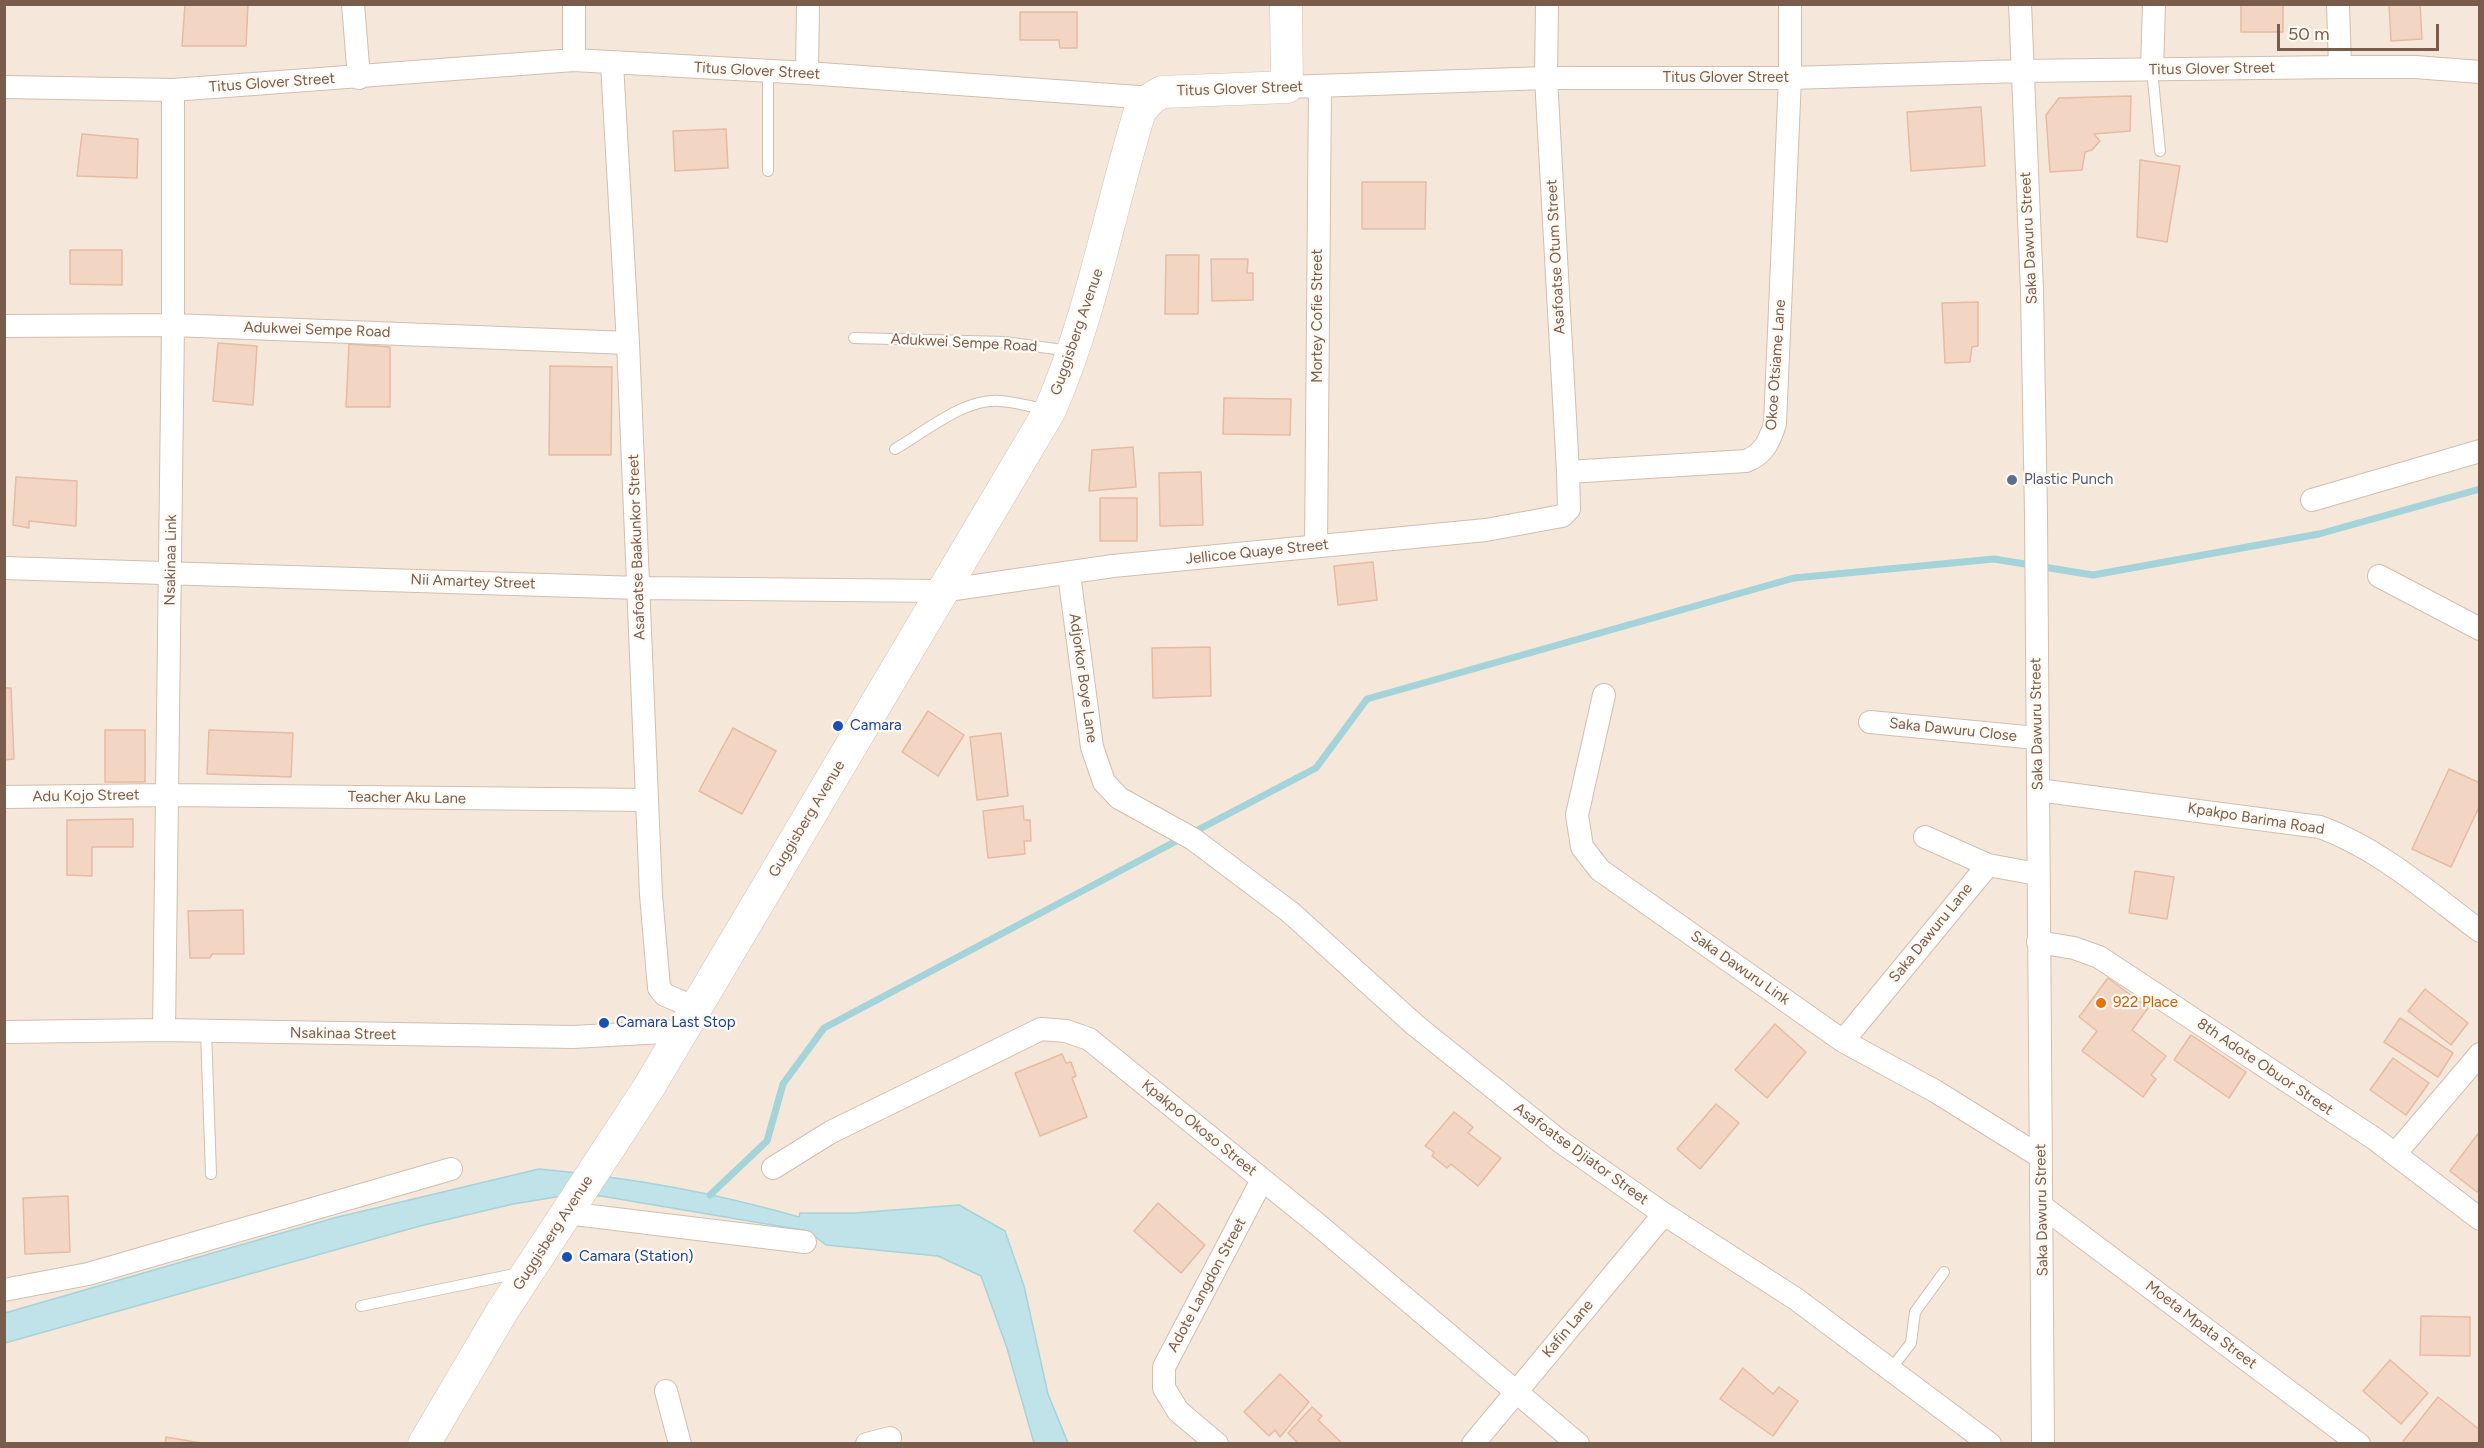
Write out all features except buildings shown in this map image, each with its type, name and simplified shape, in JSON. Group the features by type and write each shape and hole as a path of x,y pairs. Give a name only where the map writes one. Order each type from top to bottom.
{"main road":[{"path":"1286,4 1287,87"},
{"name":"Titus Glover Street","path":"1152,98 1162,92 1287,87"},
{"name":"Guggisberg Avenue","path":"424,1443 460,1380 528,1272 649,1087 1050,410 1073,352 1101,260 1140,111 1152,98"}],"street":[{"path":"353,4 359,78"},
{"path":"574,4 574,60"},
{"path":"807,73 808,4"},
{"name":"Asafoatse Otum Street","path":"1547,4 1546,78 1569,509"},
{"name":"Okoe Otsiame Lane","path":"1568,472 1746,461 1759,456 1770,441 1774,424 1790,78 1790,4"},
{"name":"Saka Dawuru Street","path":"2020,4 2021,71 2032,290 2036,514 2043,1443"},
{"path":"2152,70 2154,4"},
{"path":"2338,4 2340,66"},
{"name":"Titus Glover Street","path":"4,87 173,90 359,78 574,60 612,64 807,73 1152,98"},
{"name":"Asafoatse Baakunkor Street","path":"612,64 640,588 646,800 659,988 689,1019"},
{"name":"Titus Glover Street","path":"1287,87 1546,78 1790,78 2021,71 2340,66 2415,67 2480,72"},
{"name":"Mortey Cofie Street","path":"1316,546 1320,86"},
{"name":"Nsakinaa Link","path":"164,1030 171,572 173,90"},
{"name":"Adukwei Sempe Road","path":"4,326 173,325 628,343"},
{"path":"2312,500 2480,451"},
{"name":"Jellicoe Quaye Street","path":"941,591 1113,566 1486,530 1562,516 1569,509"},
{"name":"Nii Amartey Street","path":"4,568 640,588 941,591"},
{"name":"Adjorkor Boye Lane","path":"1069,574 1092,747 1104,782 1119,798 1192,839"},
{"path":"2379,576 2480,628"},
{"name":"Saka Dawuru Link","path":"1604,695 1577,815 1582,848 1600,870 1843,1041 1935,1091 2041,1157"},
{"name":"Saka Dawuru Close","path":"1870,722 2036,738"},
{"name":"Kpakpo Barima Road","path":"2038,789 2320,827 2347,837 2381,857 2480,931"},
{"name":"Adu Kojo Street","path":"4,797 167,795"},
{"name":"Teacher Aku Lane","path":"167,795 646,800"},
{"path":"1925,837 1988,865 2037,874"},
{"name":"Asafoatse Djiator Street","path":"1192,839 1290,912 1467,1069 1561,1142 1664,1214 1796,1299 1990,1443"},
{"name":"Saka Dawuru Lane","path":"1843,1041 1988,865"},
{"name":"8th Adote Obuor Street","path":"2038,942 2074,948 2099,957 2395,1154 2480,1219"},
{"name":"Nsakinaa Street","path":"4,1032 164,1030 573,1037 689,1019"},
{"name":"Kpakpo Okoso Street","path":"773,1168 831,1132 1041,1029 1066,1031 1089,1039 1578,1443"},
{"path":"2395,1154 2480,1054"},
{"path":"4,1290 88,1274 451,1169"},
{"name":"Adote Langdon Street","path":"1217,1443 1178,1411 1164,1388 1164,1367 1262,1180"},
{"path":"571,1206 805,1242"},
{"name":"Moeta Mpata Street","path":"2043,1207 2359,1443"},
{"name":"Kafin Lane","path":"1473,1443 1664,1214"},
{"path":"666,1391 680,1443"},
{"path":"867,1443 890,1438"}],"lane":[{"path":"2152,70 2160,151"},
{"path":"768,71 768,171"},
{"name":"Adukwei Sempe Road","path":"854,338 1005,342 1073,352"},
{"path":"895,449 966,407 984,402 1000,401 1050,410"},
{"path":"206,1031 211,1174"},
{"path":"361,1306 528,1272"},
{"path":"1891,1369 1911,1343 1915,1312 1944,1272"}],"shaded area":[{"path":"5,5 2479,5 2479,1443 1068,1443 1048,1394 1024,1286 1005,1231 855,1213 800,1213 799,1217 744,1201 613,1176 539,1169 334,1218 5,1313"},
{"path":"562,1196 601,1196 808,1231 826,1245 938,1256 981,1276 1007,1348 1034,1443 5,1444 5,1343 420,1226 513,1204"}],"water":[{"path":"539,1169 605,1176 670,1187 734,1200 799,1217 800,1213 855,1213 959,1205 1005,1231 1024,1286 1048,1394 1068,1443 1034,1443 1007,1348 981,1276 938,1256 826,1245 808,1231 601,1196 562,1196 513,1204 420,1226 5,1343 5,1313 334,1218"}],"waterway":[{"path":"1192,833 1316,768 1367,699 1794,578 1994,559 2093,575 2319,534 2480,489"},
{"path":"710,1195 767,1141 783,1084 824,1028 1182,838"}],"place":[{"name":"Plastic Punch","path":"2012,480"},
{"name":"Camara","path":"838,726"},
{"name":"922 Place","path":"2101,1003"},
{"name":"Camara Last Stop","path":"604,1023"},
{"name":"Camara (Station)","path":"567,1257"}]}
